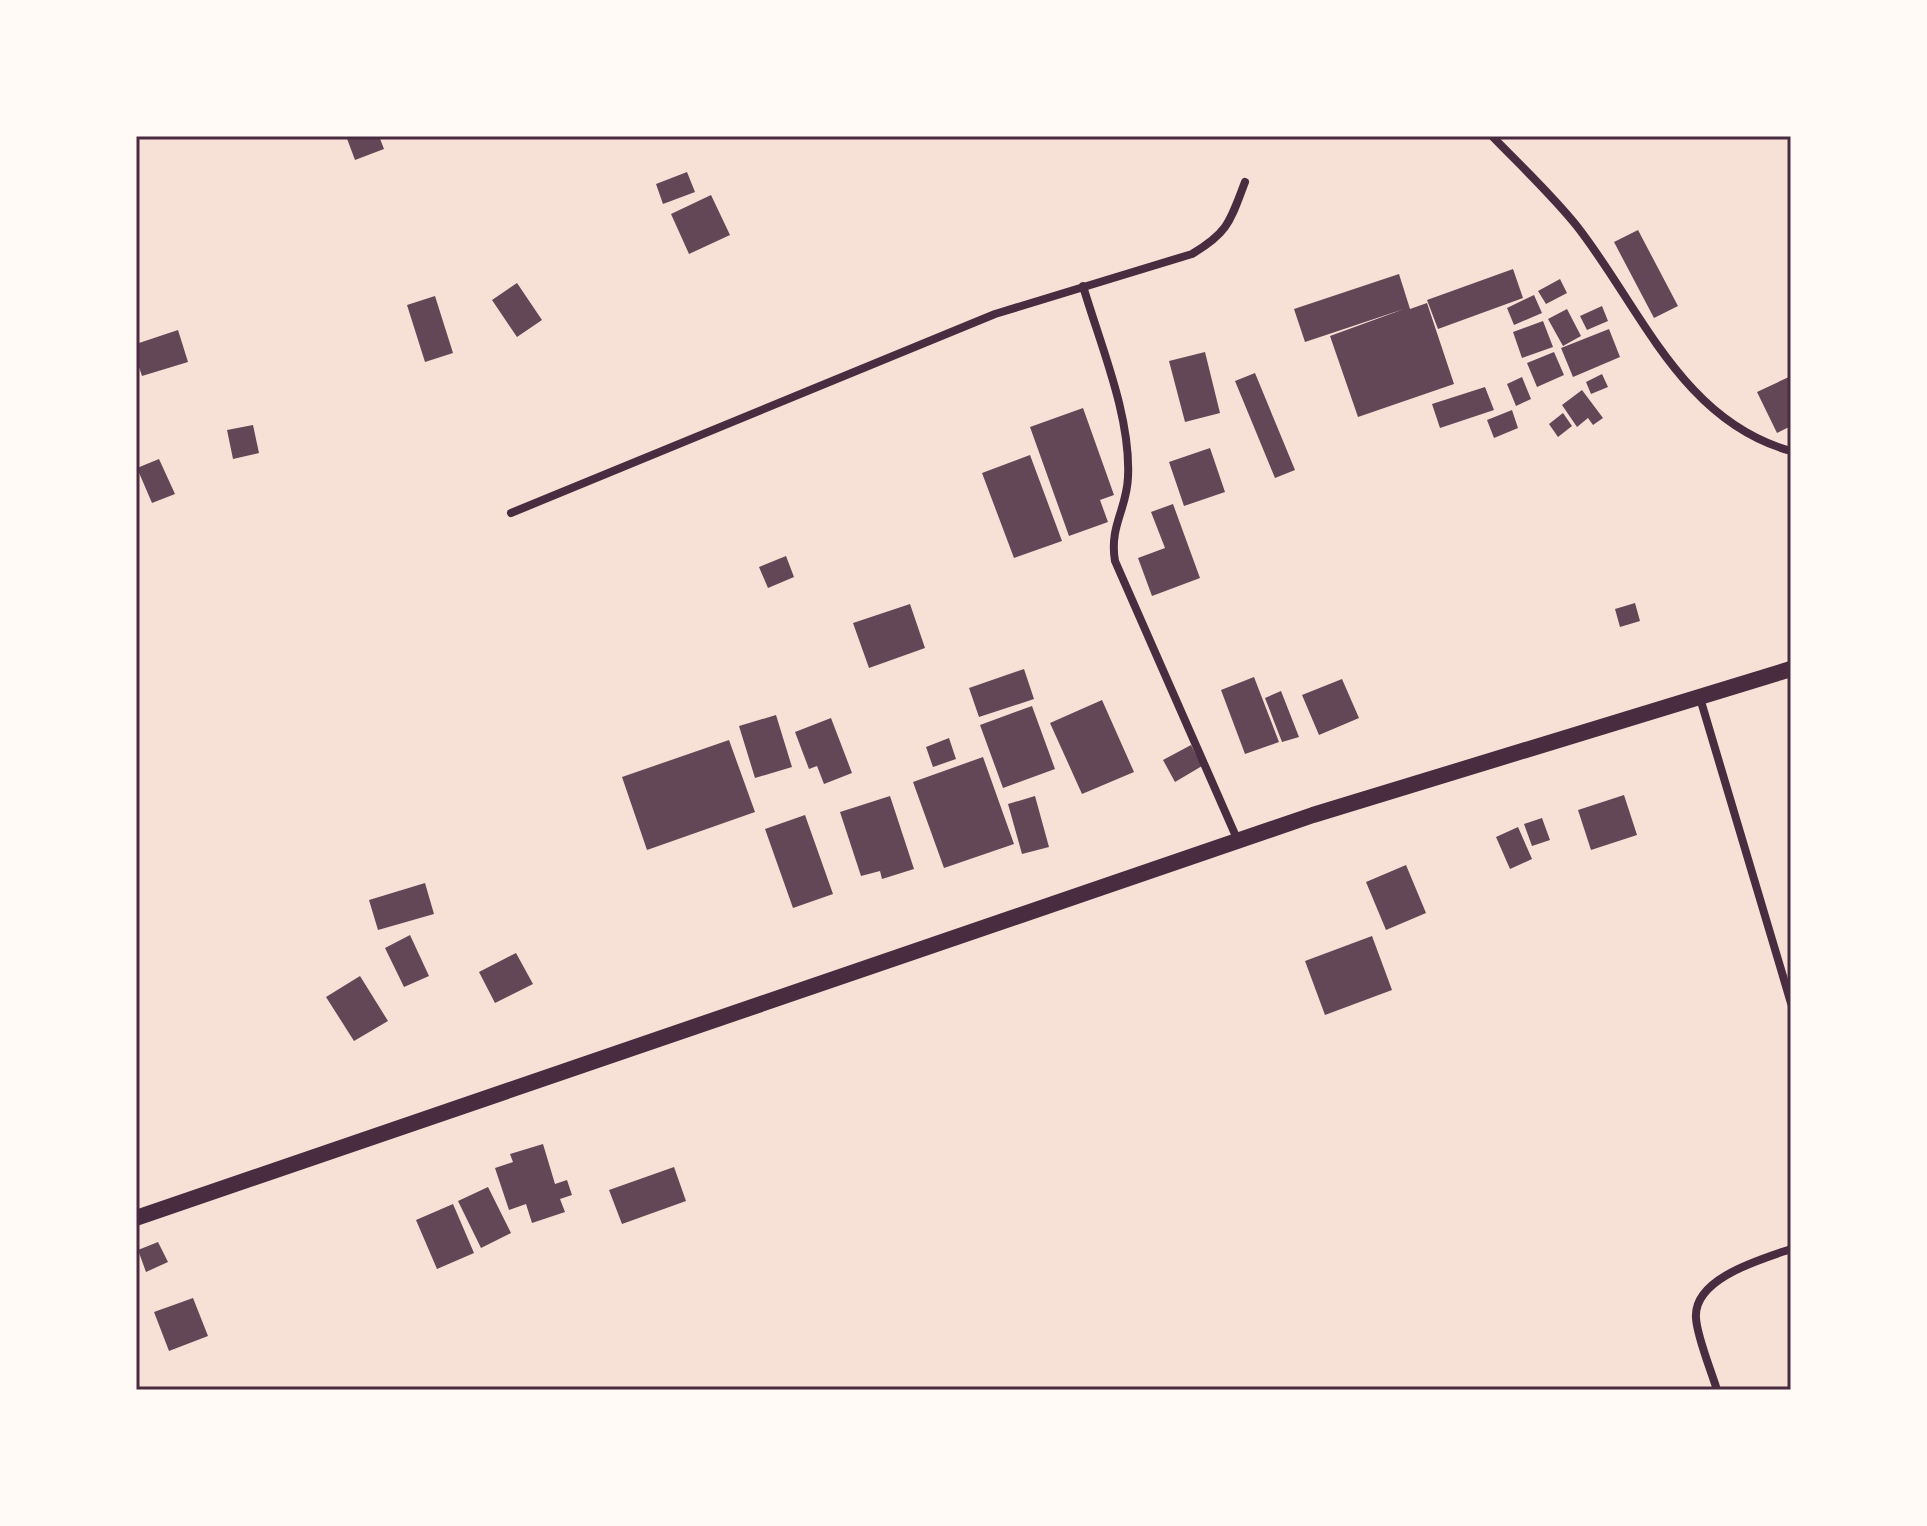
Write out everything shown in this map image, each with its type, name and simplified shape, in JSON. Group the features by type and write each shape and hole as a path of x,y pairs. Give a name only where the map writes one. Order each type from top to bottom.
{"main road":[{"path":"136,1218 1313,815 1791,669"}],"street":[{"path":"1492,136 1576,225 1686,384 1727,419 1776,447 1791,451"},
{"path":"511,513 995,314 1192,254 1216,240 1229,224 1245,182"},
{"path":"1083,286 1118,402 1127,449 1128,479 1112,543 1115,561 1238,841"},
{"path":"1699,697 1791,1003"},
{"path":"1717,1390 1696,1317 1699,1301 1717,1282 1737,1268 1791,1249"}],"building":[{"path":"346,136 379,136 384,149 355,160"},
{"path":"687,172 695,192 663,204 656,184"},
{"path":"711,195 730,235 689,254 671,214"},
{"path":"1638,230 1678,306 1654,318 1614,242"},
{"path":"1513,269 1523,298 1438,329 1427,300"},
{"path":"1399,274 1410,309 1427,303 1454,384 1358,417 1330,336 1404,309 1305,342 1294,309"},
{"path":"1560,279 1567,293 1546,304 1538,291"},
{"path":"517,283 542,320 517,337 492,300"},
{"path":"1534,295 1542,313 1514,325 1507,308"},
{"path":"435,296 453,353 425,362 407,305"},
{"path":"1602,306 1608,321 1587,330 1580,316"},
{"path":"1567,309 1581,336 1563,346 1548,319"},
{"path":"1543,321 1553,347 1522,358 1513,332"},
{"path":"1609,329 1620,357 1573,377 1561,348"},
{"path":"178,330 188,362 142,376 136,358 136,344"},
{"path":"1205,352 1220,413 1185,422 1169,361"},
{"path":"1554,352 1564,375 1537,387 1527,363"},
{"path":"1255,373 1295,470 1275,478 1235,381"},
{"path":"1602,374 1608,387 1591,394 1586,382"},
{"path":"1791,376 1791,426 1777,433 1757,392"},
{"path":"1522,377 1531,399 1516,406 1507,384"},
{"path":"1485,387 1494,410 1440,428 1432,404"},
{"path":"1582,390 1603,418 1593,425 1588,418 1577,427 1562,405"},
{"path":"1083,408 1114,495 1100,500 1108,522 1069,536 1030,427"},
{"path":"1512,410 1518,428 1494,438 1487,420"},
{"path":"1563,413 1572,426 1558,437 1549,424"},
{"path":"253,425 259,453 233,459 227,430"},
{"path":"1210,448 1225,492 1184,506 1169,462"},
{"path":"1030,455 1062,541 1014,558 982,473"},
{"path":"159,459 175,494 152,503 137,468"},
{"path":"1173,504 1200,578 1152,596 1138,558 1165,548 1151,512"},
{"path":"786,556 794,577 768,588 759,567"},
{"path":"1635,603 1640,621 1620,627 1615,609"},
{"path":"910,604 925,648 869,668 853,623"},
{"path":"1024,669 1034,699 979,717 969,688"},
{"path":"1254,677 1279,742 1245,754 1221,690"},
{"path":"1342,679 1359,718 1319,735 1302,695"},
{"path":"1281,691 1299,737 1282,742 1265,698"},
{"path":"1102,700 1134,772 1082,794 1050,723"},
{"path":"1032,706 1055,769 1003,788 980,725"},
{"path":"776,715 792,767 755,778 739,726"},
{"path":"831,718 852,773 824,784 817,766 809,769 795,732"},
{"path":"949,738 956,759 933,767 926,747"},
{"path":"729,740 755,812 647,850 622,777"},
{"path":"1191,745 1202,766 1175,782 1163,760"},
{"path":"983,757 1014,844 944,868 913,782"},
{"path":"1624,795 1637,835 1591,850 1578,810"},
{"path":"890,796 914,869 882,879 880,871 861,876 840,812"},
{"path":"1035,796 1049,847 1022,854 1008,804"},
{"path":"805,815 833,894 793,908 765,829"},
{"path":"1542,818 1550,840 1532,846 1524,824"},
{"path":"1518,827 1532,859 1510,869 1496,837"},
{"path":"1406,865 1426,913 1386,930 1366,882"},
{"path":"425,883 434,914 378,930 369,900"},
{"path":"410,935 429,976 404,987 385,948"},
{"path":"1372,936 1392,990 1325,1015 1305,961"},
{"path":"516,953 533,984 495,1003 479,972"},
{"path":"360,976 388,1021 354,1041 326,997"},
{"path":"543,1144 555,1184 567,1180 572,1195 560,1199 565,1212 532,1223 526,1204 509,1210 495,1168 513,1162 510,1154"},
{"path":"674,1167 686,1201 622,1224 609,1190"},
{"path":"488,1187 511,1233 481,1248 458,1201"},
{"path":"453,1204 474,1253 437,1269 416,1220"},
{"path":"158,1242 168,1262 146,1272 138,1250"},
{"path":"193,1298 208,1336 169,1351 154,1312"}]}
